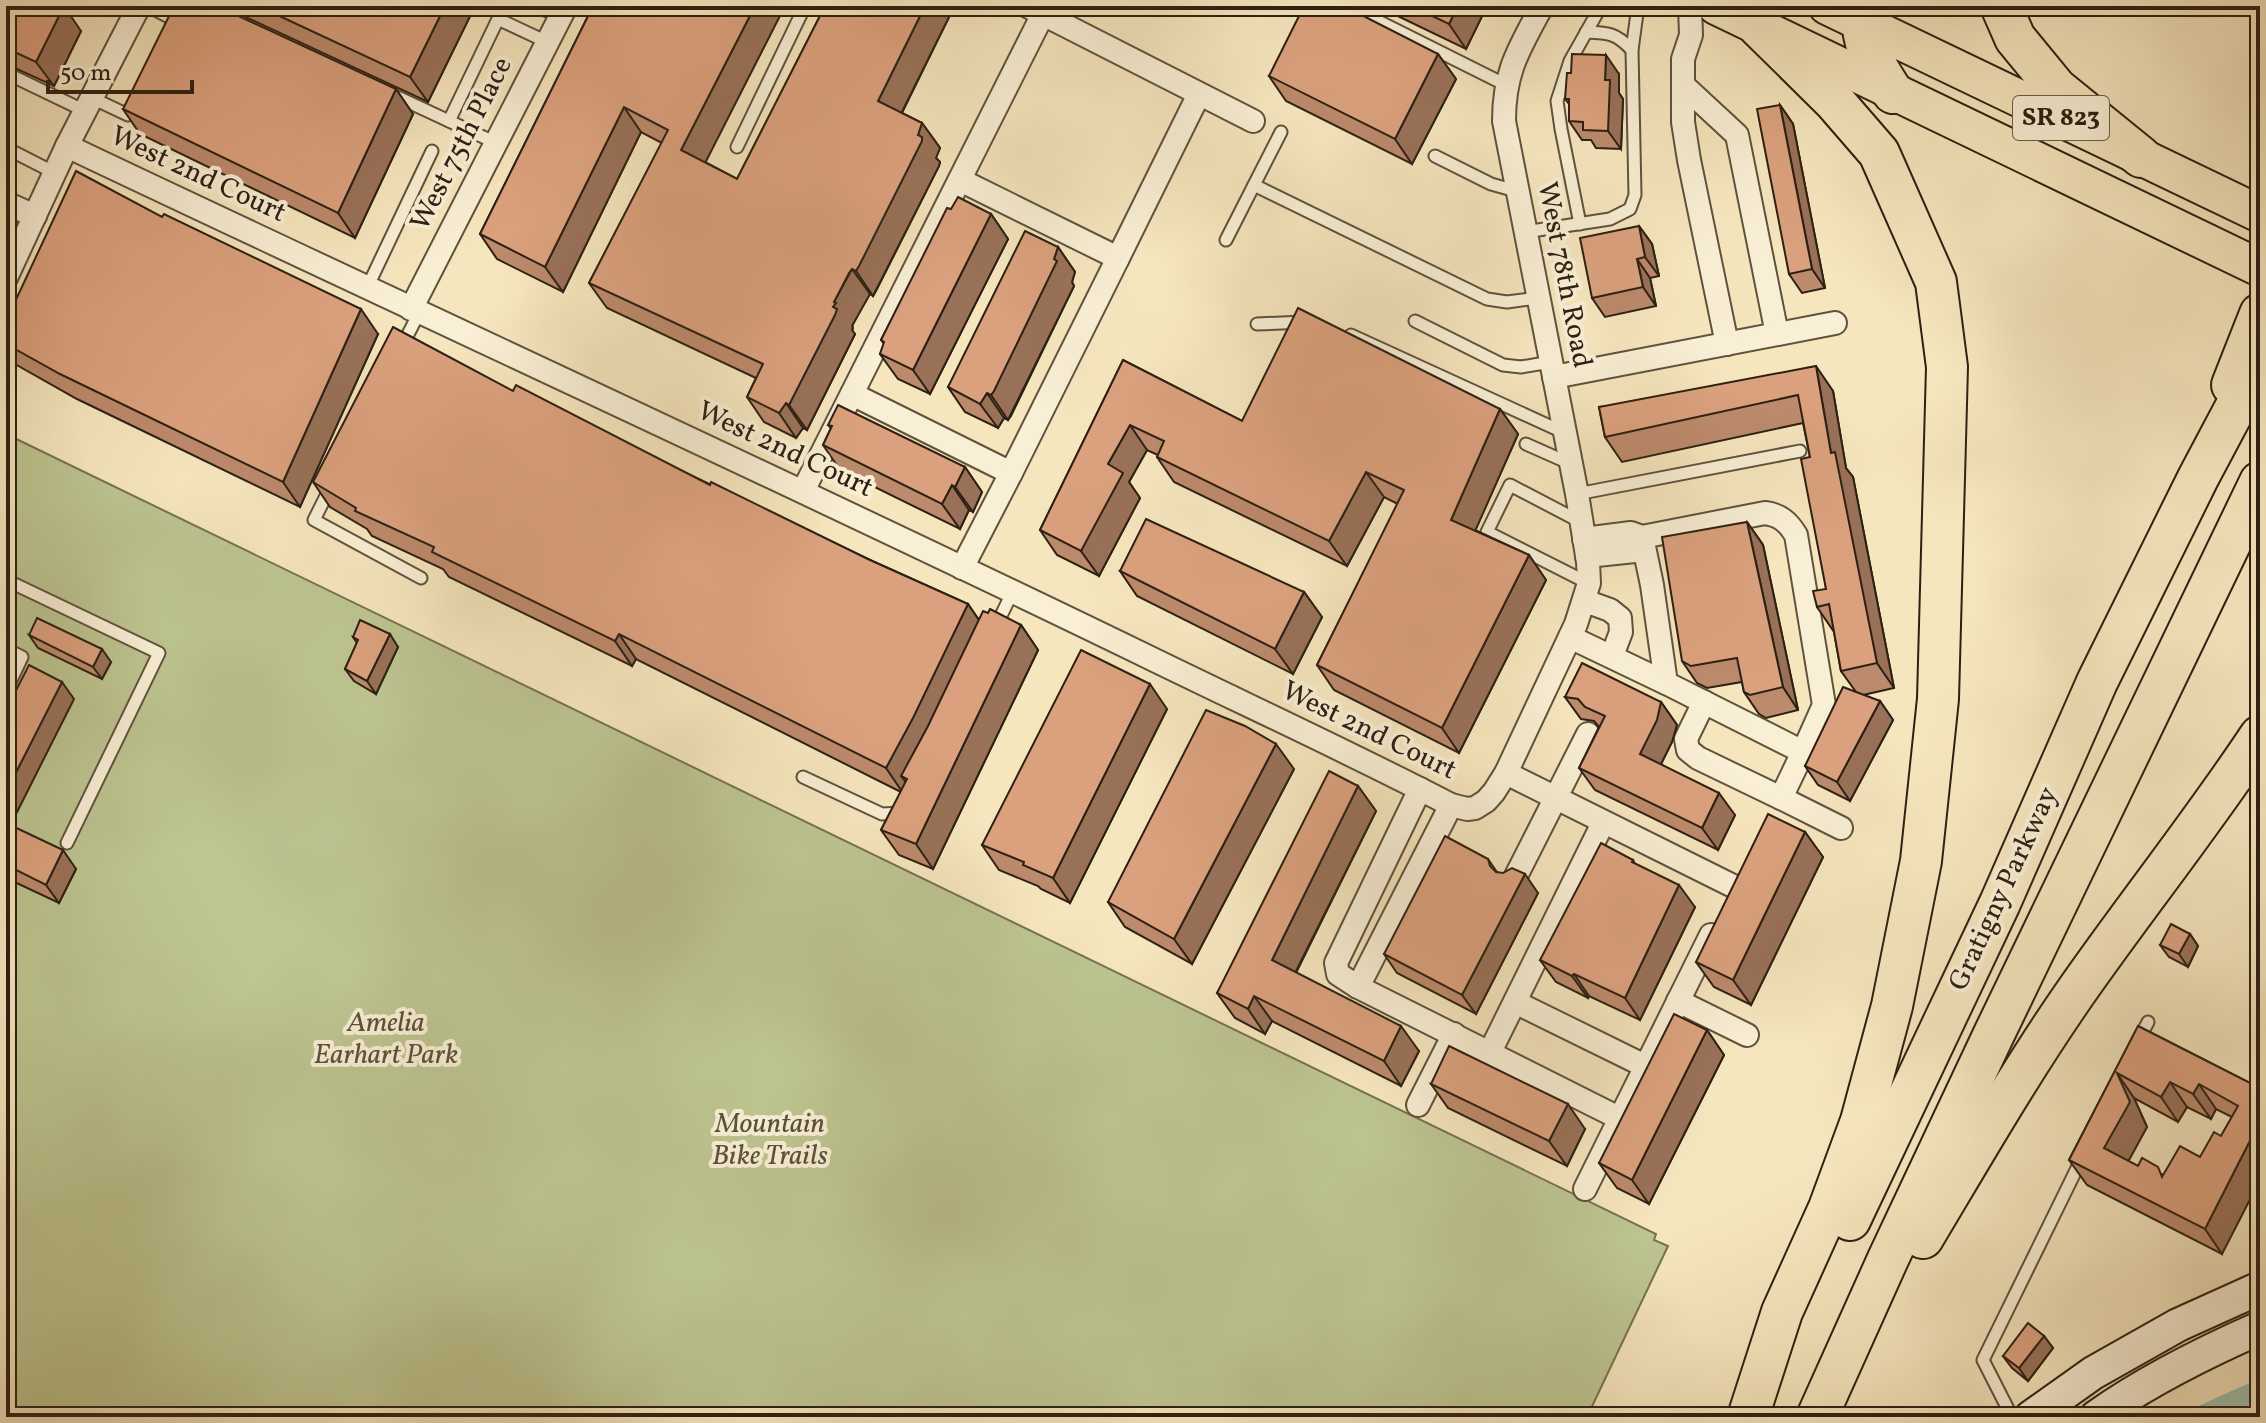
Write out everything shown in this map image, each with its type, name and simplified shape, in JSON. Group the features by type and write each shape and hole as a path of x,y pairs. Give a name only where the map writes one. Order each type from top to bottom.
{"highway":[{"path":"2001,6 2015,38 2056,88 2141,157"},
{"path":"1851,11 1868,52 1893,93"},
{"path":"1748,1417 1782,1312 1829,1208 1861,1121 1892,1006 1921,861 1938,699 1947,367 1936,282 1879,153 1834,101 1758,26"},
{"path":"2198,478 2260,314"},
{"name":"Gratigny Parkway","path":"1748,1417 1842,1237 2000,903 2097,682 2260,361"},
{"name":"Gratigny Parkway","path":"1817,1417 1994,1034 2260,482"},
{"path":"1837,1377 1988,1130 2084,981 2260,736"}],"main road":[{"name":"SR 823","path":"1716,6 2260,268"},
{"name":"SR 823","path":"1851,11 2260,214"},
{"path":"2031,1417 2093,1373 2178,1325 2260,1288"},
{"path":"2096,1417 2203,1353 2260,1328"}],"street":[{"path":"6,277 67,146 139,6"},
{"name":"West 78th Road","path":"1542,6 1515,59 1506,85 1504,121 1577,494 1586,560"},
{"path":"1690,6 1691,35 1683,59 1683,122 1727,344"},
{"path":"803,491 960,180 1035,10 1253,121"},
{"name":"West 75th Place","path":"415,311 563,12"},
{"path":"1683,85 1737,135 1777,334"},
{"path":"962,568 1199,94"},
{"name":"West 2nd Court","path":"67,146 803,491 1451,805 1475,808 1486,801 1506,773"},
{"path":"960,180 1118,258"},
{"path":"6,203 35,216"},
{"path":"1552,370 1727,344 1835,323"},
{"path":"852,394 1011,473"},
{"path":"1585,1189 1731,894 1506,773 1570,637 1586,560 1631,533 1642,537 1765,513 1780,517 1793,530 1824,705 1781,798"},
{"path":"1642,537 1666,683"},
{"path":"1586,560 1610,610 1620,618 1621,632 1612,656"},
{"path":"1570,637 1803,752"},
{"path":"1704,702 1686,739 1688,750 1698,758 1841,828"},
{"path":"1515,878 1588,734"},
{"path":"1420,789 1336,963 1338,974 1358,987 1619,1118"},
{"path":"1358,987 1451,805"},
{"path":"1490,1052 1603,823"},
{"path":"1397,834 1429,849"},
{"path":"1678,1001 1747,1035"},
{"path":"1515,1002 1645,1066"},
{"path":"1418,1105 1454,1034"}],"lane":[{"path":"148,6 175,20 168,33"},
{"path":"536,6 563,12"},
{"path":"737,147 805,6"},
{"path":"1580,224 1557,101 1570,61 1601,6"},
{"path":"1525,232 1610,219 1630,209 1635,195 1632,50 1638,6"},
{"path":"1350,7 1506,85"},
{"path":"449,121 498,19 547,42"},
{"path":"1586,32 1608,33 1620,38 1632,50"},
{"path":"6,73 89,105 128,115 141,88"},
{"path":"380,89 496,143"},
{"path":"1226,240 1281,132"},
{"path":"6,148 55,173"},
{"path":"367,288 432,151"},
{"path":"1435,156 1491,184 1516,191"},
{"path":"1254,185 1487,299 1507,302 1538,298"},
{"path":"398,354 415,311"},
{"path":"1257,324 1320,321"},
{"path":"1415,321 1503,365 1552,370"},
{"path":"1335,328 1565,433"},
{"path":"1526,444 1571,464"},
{"path":"1577,494 1800,451"},
{"path":"335,479 314,520 421,578"},
{"path":"1510,485 1586,560 1487,532 1510,485"},
{"path":"6,580 159,653 67,843"},
{"path":"993,633 1013,591"},
{"path":"6,649 22,657 6,691"},
{"path":"803,777 882,814 902,813 909,800"},
{"path":"2134,1050 2148,1022"},
{"path":"2012,1417 1983,1360 2086,1149"}],"green space":[{"name":"Amelia Earhart Park","path":"6,434 1656,1234 1654,1240 1668,1246 1587,1417 6,1417"}],"building":[{"path":"6,6 64,6 36,62 6,48"},
{"path":"174,6 217,6 396,89 338,213 123,109"},
{"path":"258,6 445,6 410,77"},
{"path":"593,6 755,6 681,150 737,179 825,6 925,6 878,101 922,123 918,135 922,141 859,266 849,273 834,302 833,307 837,309 835,315 789,405 786,403 779,413 747,397 763,364 589,283 668,130 624,107 545,267 480,234"},
{"path":"1304,6 1344,6 1438,54 1395,139 1269,76"},
{"path":"1411,6 1458,6 1449,24"},
{"path":"1572,54 1606,55 1605,80 1610,80 1608,131 1583,130 1583,122 1569,121 1569,99 1565,99"},
{"path":"1780,105 1812,269 1789,274 1757,109"},
{"path":"76,171 162,217 164,214 361,309 283,482 60,374 6,344 6,321"},
{"path":"958,197 991,214 913,370 880,354 884,342 881,340 947,208 951,209"},
{"path":"1639,226 1645,257 1637,259 1643,287 1592,298 1580,238"},
{"path":"1025,231 1058,247 1054,259 1057,261 994,391 991,395 987,393 980,404 948,387"},
{"path":"1298,308 1500,409 1451,520 1529,555 1442,728 1317,665 1404,490 1366,472 1329,541 1157,457 1164,441 1130,425 1108,464 1123,473 1081,551 1040,530 1123,360 1242,421"},
{"path":"393,327 513,391 516,385 710,485 711,482 968,604 886,768 619,634 615,641 432,552 434,547 355,511 356,508 313,482"},
{"path":"1816,366 1831,453 1835,452 1877,663 1841,671 1829,604 1817,607 1813,591 1826,589 1801,459 1810,457 1798,395 1605,437 1599,407"},
{"path":"838,405 965,467 942,504 823,445"},
{"path":"1146,519 1304,592 1275,649 1120,571"},
{"path":"1747,522 1783,687 1750,695 1744,692 1737,658 1691,666 1682,661 1662,537"},
{"path":"990,609 1021,625 916,844 881,830 907,779 901,776 983,611 988,613"},
{"path":"37,618 102,649 93,667 29,635"},
{"path":"360,620 390,634 367,681 345,669 358,640 353,637"},
{"path":"1081,650 1150,684 1053,878 982,845"},
{"path":"1582,663 1661,702 1657,720 1640,754 1719,793 1702,828 1579,768 1605,716 1585,707 1578,699 1565,697"},
{"path":"29,665 62,682 6,792 6,710"},
{"path":"1843,687 1880,701 1837,782 1805,766"},
{"path":"1206,710 1245,726 1276,744 1174,939 1108,902"},
{"path":"1329,771 1358,786 1272,960 1401,1026 1384,1061 1254,996 1248,1009 1217,993"},
{"path":"1768,814 1805,832 1733,980 1696,962"},
{"path":"8,824 63,850 46,885 6,865"},
{"path":"1445,836 1488,859 1496,872 1503,873 1512,868 1525,874 1462,995 1384,954"},
{"path":"1601,843 1679,885 1625,998 1540,960"},
{"path":"2171,924 2190,934 2179,954 2160,945"},
{"path":"1674,1014 1707,1030 1632,1180 1599,1163"},
{"path":"2138,1026 2260,1088 2260,1121 2205,1229 2069,1160","holes":["2117,1073 2161,1097 2170,1082 2193,1094 2199,1084 2238,1106 2221,1136 2214,1132 2200,1157 2180,1146 2162,1177 2158,1167 2142,1158 2138,1166 2104,1148 2130,1102"]},
{"path":"1449,1046 1568,1104 1549,1141 1431,1084"},
{"path":"2028,1323 2044,1336 2019,1368 2003,1356"}],"waterway":[{"path":"2198,1417 2260,1389"}],"park label":[{"name":"Mountain Bike Trails","path":"770,1140"}]}
